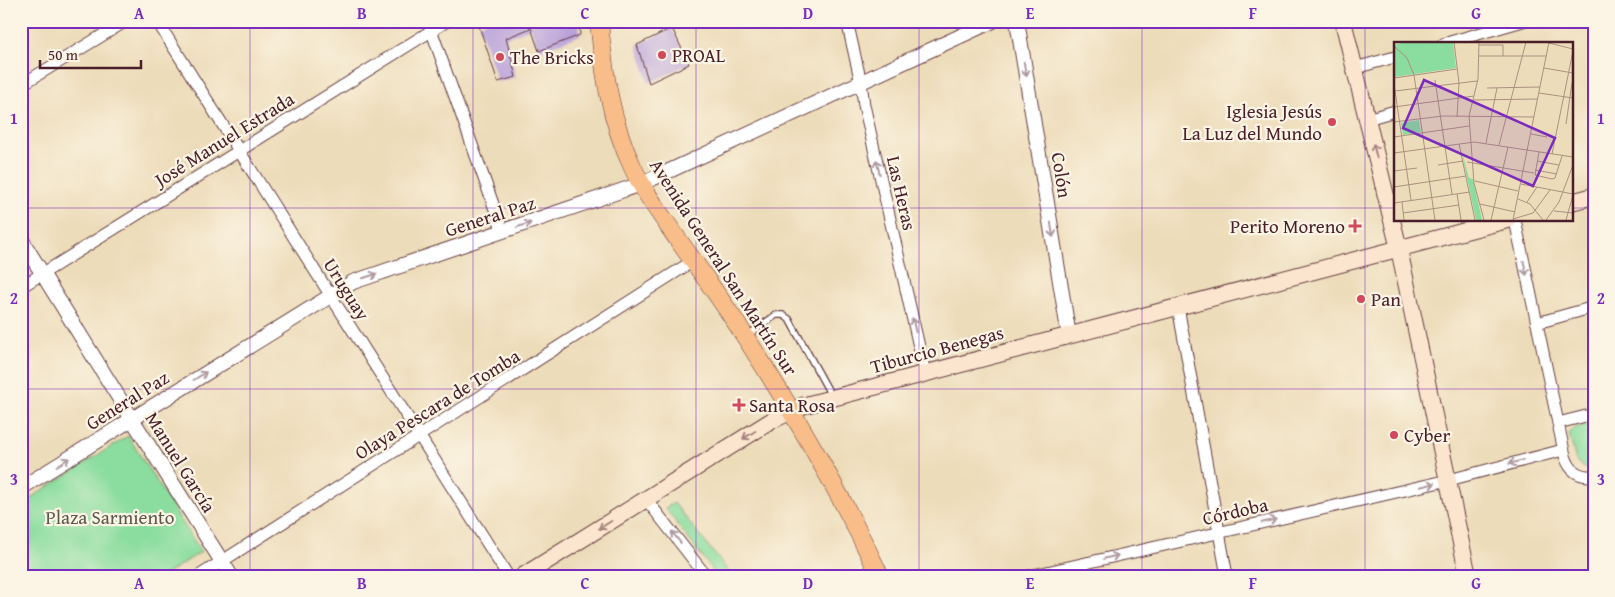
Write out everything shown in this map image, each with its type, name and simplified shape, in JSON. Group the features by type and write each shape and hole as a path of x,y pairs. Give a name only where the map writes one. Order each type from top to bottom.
{"main road":[{"name":"Avenida General San Martín Sur","path":"599,21 611,107 632,166 641,184 658,212 746,337 791,410 880,576"},
{"path":"1343,21 1399,249 1468,576"},
{"path":"1572,202 1594,196"},
{"name":"Tiburcio Benegas","path":"523,576 791,410 832,397 1502,221"}],"street":[{"path":"21,85 126,21"},
{"name":"Uruguay","path":"157,21 508,576"},
{"name":"José Manuel Estrada","path":"21,287 239,150 430,26 447,21"},
{"name":"Las Heras","path":"847,21 861,83 864,106 924,373"},
{"name":"General Paz","path":"21,488 353,282 641,184 993,21"},
{"name":"Colón","path":"1017,21 1069,336"},
{"path":"1450,42 1523,21"},
{"path":"430,26 502,232"},
{"path":"1355,68 1394,57"},
{"path":"1367,119 1394,111"},
{"path":"1515,221 1563,450 1567,462 1574,472 1582,476 1594,476"},
{"name":"Manuel García","path":"21,239 231,576"},
{"name":"Olaya Pescara de Tomba","path":"199,576 693,261"},
{"path":"1178,307 1227,576"},
{"path":"1537,323 1594,307"},
{"path":"1558,423 1594,414"},
{"name":"Córdoba","path":"1029,576 1449,480 1563,450"},
{"path":"646,499 706,576"}],"lane":[{"path":"746,337 776,315 783,315 789,320 832,397"}],"green space":[{"path":"1594,423 1594,467 1584,468 1576,461 1569,434 1574,428"},
{"name":"Plaza Sarmiento","path":"128,436 201,552 163,576 21,576 21,504"},
{"path":"674,503 732,576 717,576 665,508"}],"building":[{"path":"487,21 579,21 580,35 539,51 531,28 506,38 516,77 498,82 479,26"},
{"name":"PROAL","path":"672,28 689,64 649,83 637,45"}],"place":[{"name":"PROAL","path":"662,55"},
{"name":"The Bricks","path":"500,57"},
{"name":"Iglesia Jesús La Luz del Mundo","path":"1332,122"},
{"name":"Perito Moreno","path":"1355,226"},
{"name":"Pan","path":"1361,299"},
{"name":"Santa Rosa","path":"739,405"},
{"name":"Cyber","path":"1394,435"}]}
